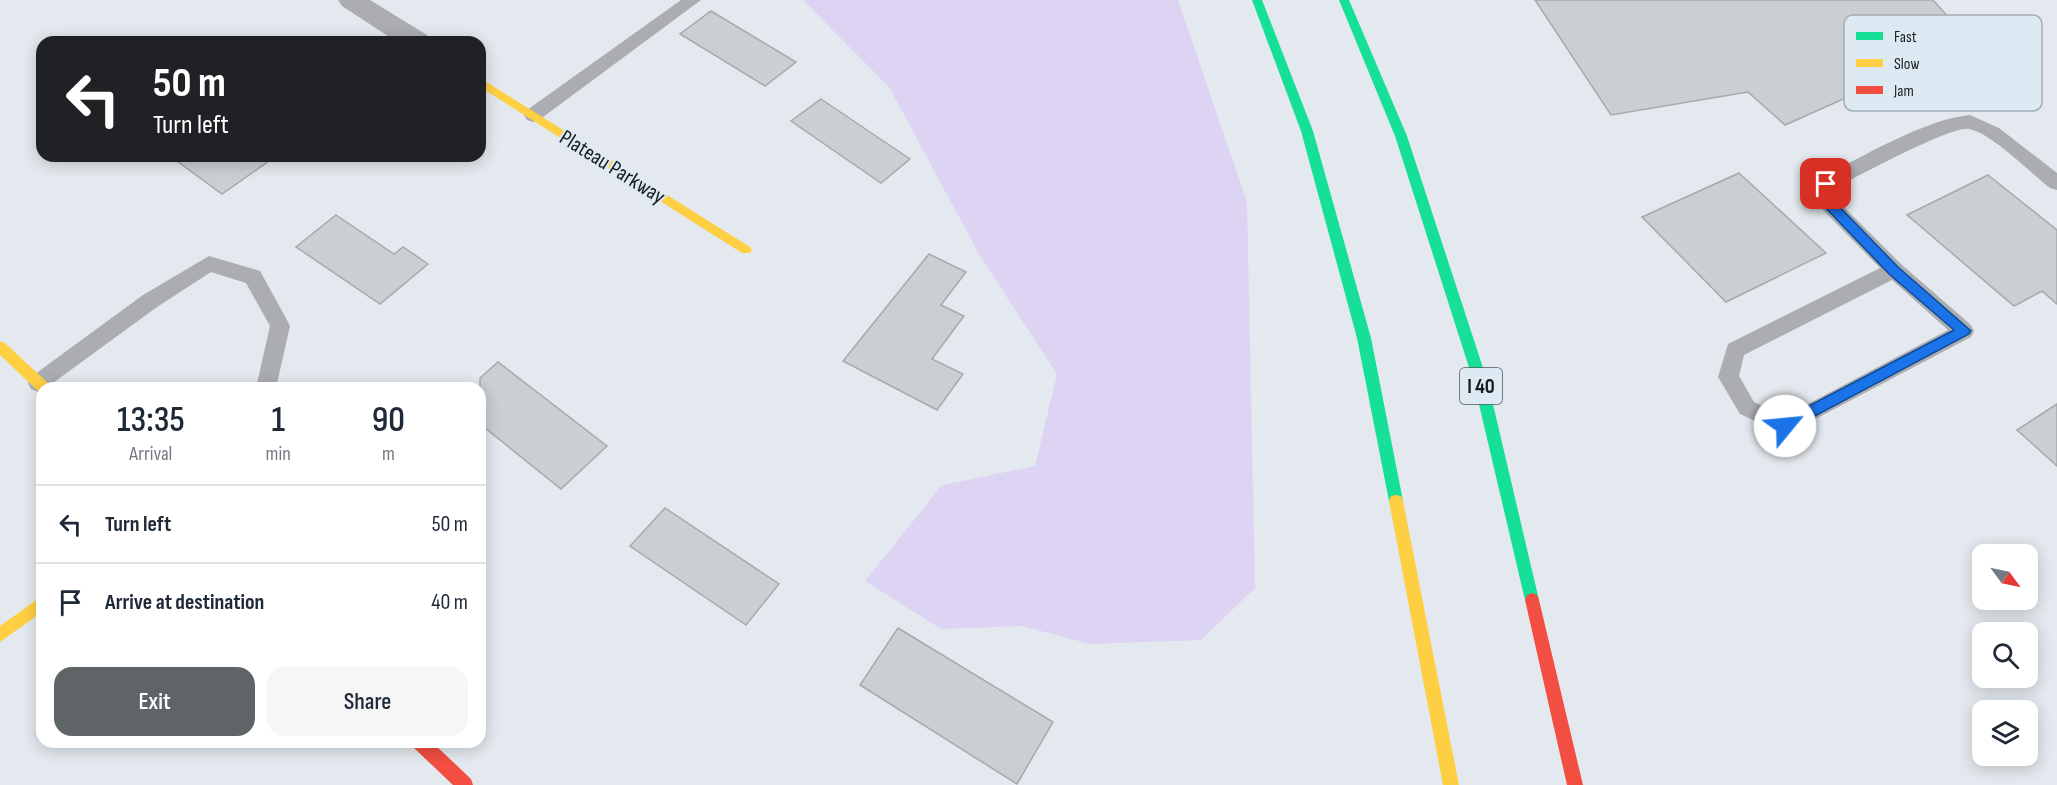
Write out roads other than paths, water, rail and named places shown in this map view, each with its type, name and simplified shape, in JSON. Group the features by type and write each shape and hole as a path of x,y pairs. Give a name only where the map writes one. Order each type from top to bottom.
{"main road":[{"path":"1257,0 1307,131 1364,338 1451,785"},
{"name":"I 40","path":"1344,0 1401,136 1481,383 1575,785"},
{"name":"Plateau Parkway","path":"486,86 746,250"},
{"path":"0,347 37,382"},
{"path":"0,635 36,608"},
{"path":"426,748 465,785"}],"street":[{"path":"351,0 408,36"}],"lane":[{"path":"533,115 693,0"},
{"path":"1894,270 1735,350 1728,377 1747,408 1785,426 1964,331 1894,270 1824,199 1826,184 1944,128 1967,121 1987,129 2057,183"},
{"path":"46,382 150,301 209,264 253,277 280,326 267,382"}]}
